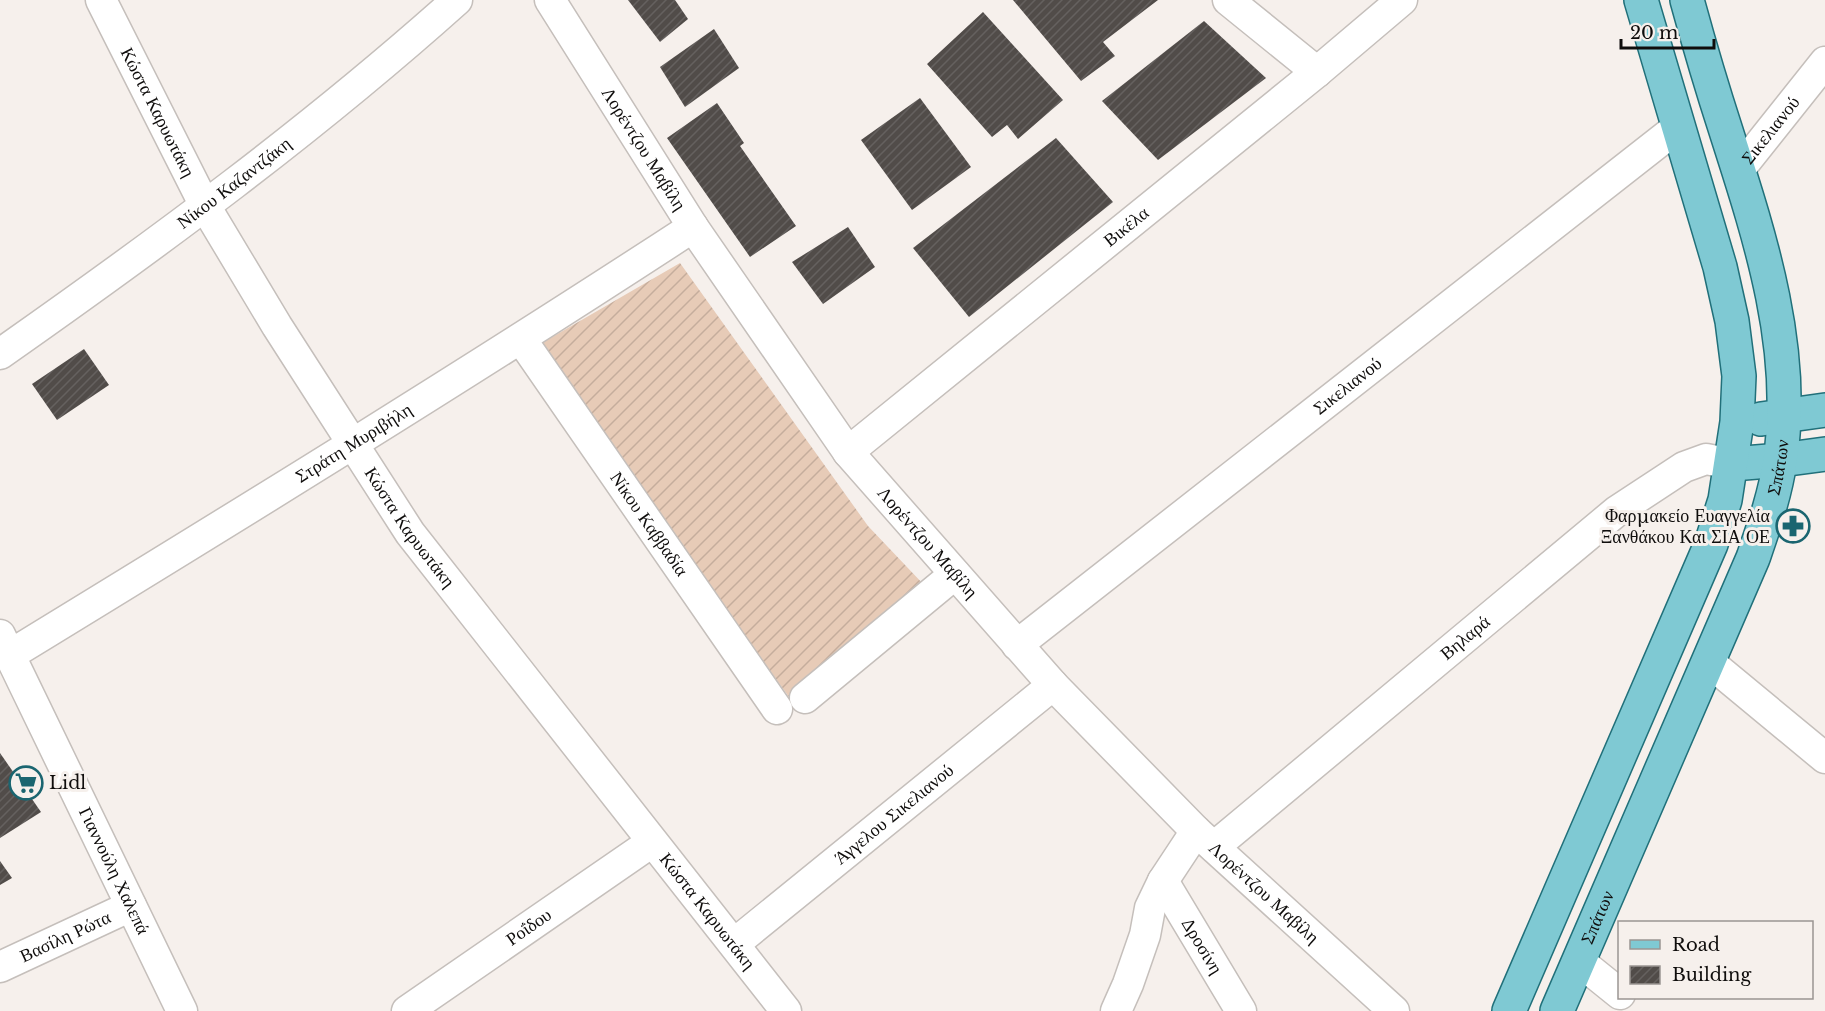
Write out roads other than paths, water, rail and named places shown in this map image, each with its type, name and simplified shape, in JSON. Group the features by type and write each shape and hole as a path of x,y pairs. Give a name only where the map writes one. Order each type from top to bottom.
{"main road":[{"path":"1509,1011 1711,543 1725,500 1732,464 1739,376 1732,321 1720,267 1641,0"},
{"name":"Σπάτων","path":"1557,1011 1754,558 1772,505 1780,460 1784,416 1784,370 1781,340 1762,252 1687,0"},
{"path":"1737,422 1825,410"},
{"path":"1732,464 1825,454"}],"street":[{"name":"Κώστα Καρυωτάκη","path":"101,0 206,206 352,446 410,533 786,1011"},
{"name":"Νίκου Καζαντζάκη","path":"0,354 206,206 331,109 457,0"},
{"name":"Λορέντζου Μαβίλη","path":"550,0 693,227 848,452 1053,685 1205,839 1394,1011"},
{"path":"1228,0 1317,72"},
{"name":"Βικέλα","path":"848,452 1317,72 1402,0"},
{"name":"Σικελιανού","path":"1739,170 1825,62"},
{"name":"Σικελιανού","path":"1017,645 1678,127"},
{"name":"Στράτη Μυριβήλη","path":"5,645 352,446 693,227"},
{"name":"Νίκου Καββαδία","path":"521,339 777,710"},
{"name":"Βηλαρά","path":"1116,1011 1145,935 1150,908 1163,881 1205,839 1617,511 1684,467 1706,459 1732,464"},
{"path":"805,698 955,574"},
{"name":"Γιαννούλη Χαλεπά","path":"5,645 182,1011"},
{"path":"1708,662 1825,758"},
{"name":"Άγγελου Σικελιανού","path":"734,944 1053,685"},
{"name":"Ροΐδου","path":"407,1011 652,842"},
{"name":"Δροσίνη","path":"1163,881 1242,1011"},
{"name":"Βασίλη Ρώτα","path":"0,967 131,906"},
{"path":"1579,961 1618,992"},
{"path":"1624,999 1639,1011"}],"place":[{"name":"Φαρμακείο Ευαγγελία Ξανθάκου Και ΣΙΑ ΟΕ","path":"1793,526"},
{"name":"Lidl","path":"26,783"}]}
